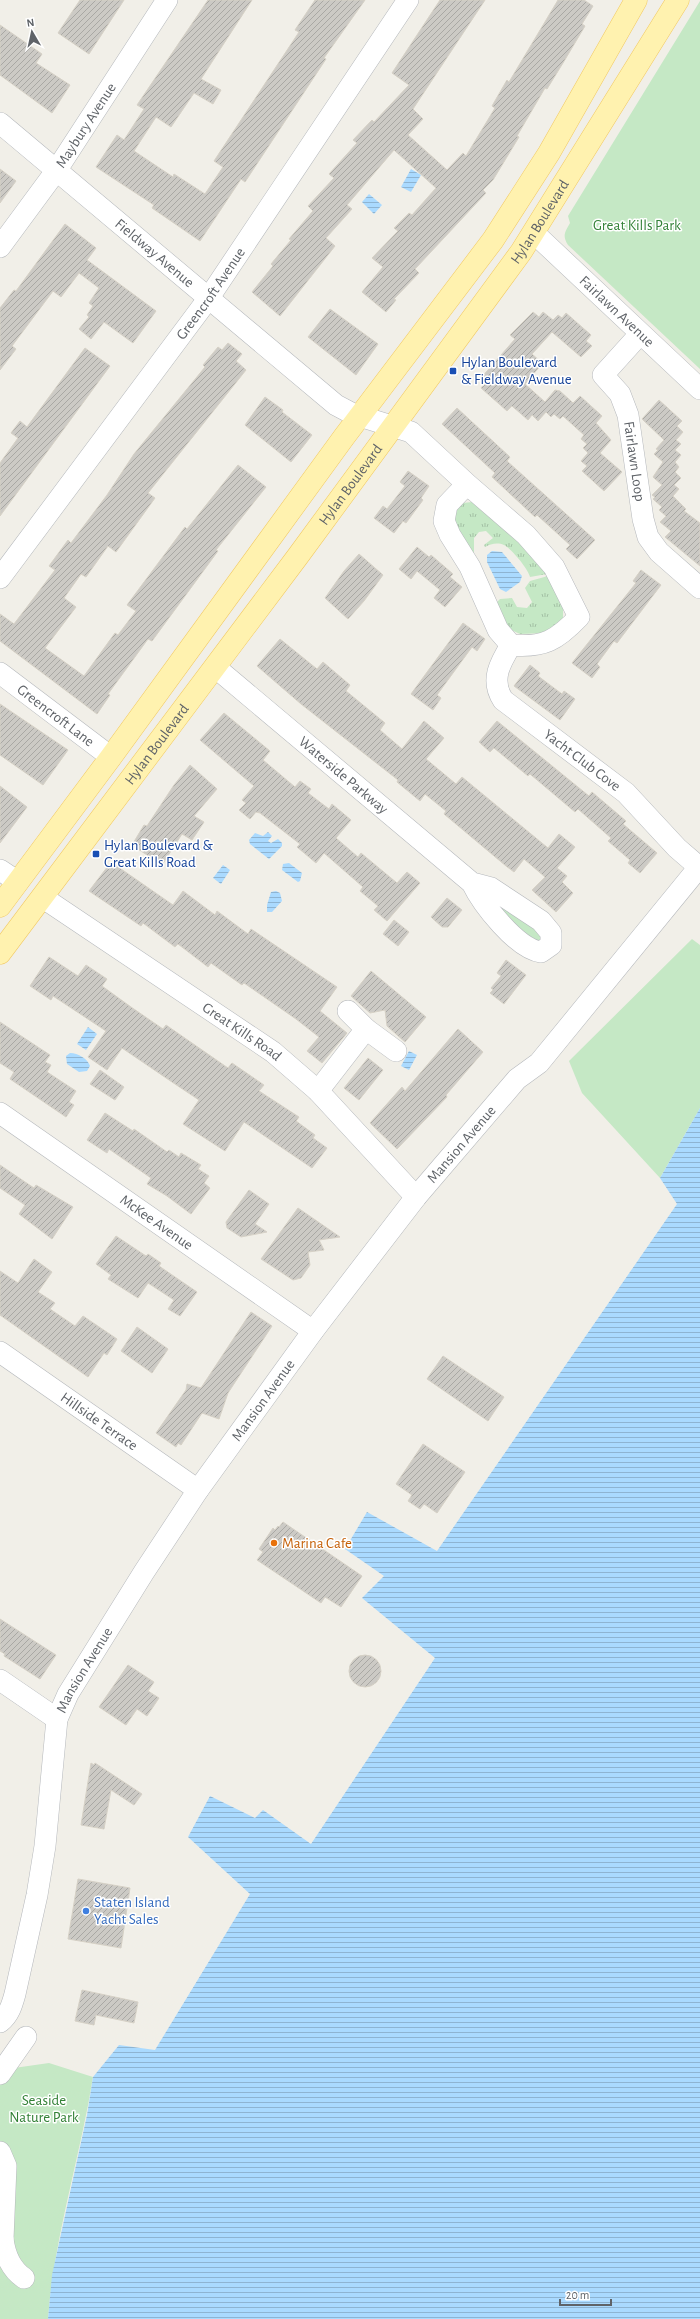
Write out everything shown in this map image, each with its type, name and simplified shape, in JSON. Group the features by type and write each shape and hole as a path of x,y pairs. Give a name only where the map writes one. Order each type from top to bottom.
{"main road":[{"name":"Hylan Boulevard","path":"0,906 9,876 112,757 360,416 508,219 549,153 636,0"},
{"name":"Hylan Boulevard","path":"0,953 394,427 534,233 678,0"}],"street":[{"name":"Maybury Avenue","path":"0,247 56,171 167,0"},
{"name":"Greencroft Avenue","path":"0,578 208,299 408,0"},
{"name":"Fieldway Avenue","path":"0,123 336,405 360,416 394,427"},
{"name":"Fairlawn Avenue","path":"534,233 700,389"},
{"name":"Fairlawn Loop","path":"640,334 603,375 620,394 628,415 643,519 648,537 659,552 700,588"},
{"path":"394,427 411,432 466,484 526,535 554,567 579,617 564,632 550,642 527,646 511,645 498,630 470,567 450,535 444,520 446,505 466,484"},
{"name":"Yacht Club Cove","path":"511,645 500,664 496,676 497,687 504,700 626,792 677,848 700,867"},
{"name":"Waterside Parkway","path":"215,667 472,883"},
{"name":"Greencroft Lane","path":"0,673 112,757"},
{"name":"Mansion Avenue","path":"0,2022 5,2018 12,2007 16,1994 37,1895 58,1719 68,1694 198,1490 313,1331 416,1198 517,1080 539,1063 700,867"},
{"name":"Great Kills Road","path":"42,897 273,1052 318,1091 416,1198"},
{"path":"348,1011 366,1030 396,1051"},
{"path":"318,1091 366,1030"},
{"name":"McKee Avenue","path":"0,1114 313,1331"},
{"name":"Hillside Terrace","path":"0,1352 198,1490"},
{"path":"0,1680 58,1719"},
{"path":"0,2074 26,2037"},
{"path":"0,2152 6,2166 2,2241 9,2261 17,2273 24,2278"}],"green space":[{"name":"Great Kills Park","path":"700,1 700,369 568,245 565,236 570,223 568,216"},
{"path":"472,502 517,539 547,574 530,577 515,555 504,545 492,544 485,547 484,545 493,538 486,531 479,532 474,538 474,560 454,526 454,512 463,503"},
{"path":"548,576 563,607 563,618 545,633 520,634 507,628 497,602 500,599 512,598 517,607 527,608 532,602 525,588 530,581"},
{"path":"482,890 539,926 541,940 532,943"},
{"path":"692,939 700,945 700,1108 660,1178 582,1093 569,1061"},
{"name":"Seaside Nature Park","path":"0,2062 14,2068 49,2063 93,2077 88,2107 61,2228 51,2288 48,2319 0,2319"}],"water":[{"path":"411,169 421,175 411,192 401,187"},
{"path":"369,194 382,205 374,214 362,202"},
{"path":"492,551 502,552 522,576 520,582 506,592 500,589 487,562 487,555"},
{"path":"268,832 272,836 268,841 271,843 278,839 282,843 282,846 269,859 250,844 249,840 255,833 263,836"},
{"path":"289,863 302,873 300,881 298,882 282,870 283,864"},
{"path":"223,865 230,870 221,884 213,878"},
{"path":"276,891 280,893 282,901 272,912 267,912 267,905 271,892"},
{"path":"88,1027 97,1034 86,1050 77,1044"},
{"path":"409,1051 417,1055 409,1070 401,1066"},
{"path":"70,1053 79,1055 89,1063 90,1066 87,1071 79,1072 67,1064 66,1056"},
{"path":"700,1108 700,2319 48,2319 52,2275 87,2115 93,2077 119,2045 155,2050 250,1894 188,1837 210,1796 255,1818 263,1810 311,1844 435,1658 362,1598 384,1576 345,1549 367,1512 437,1551 677,1204 660,1178"}],"building":[{"path":"80,0 124,0 89,54 58,33"},
{"path":"208,0 252,0 201,79 221,90 213,104 194,93 171,127 156,117 134,151 173,177 174,174 205,194 223,167 214,161 299,32 295,30 315,0 365,0 324,58 326,59 245,182 241,179 200,241 152,208 154,205 96,167 117,135 124,140 144,109 137,105"},
{"path":"440,0 485,0 413,109 423,119 408,135 447,170 463,153 466,156 495,108 492,106 507,80 509,82 558,0 584,0 593,6 582,24 585,26 547,89 545,88 517,136 519,137 493,180 483,190 486,193 415,269 419,273 394,299 396,300 386,312 362,292 383,267 372,258 398,231 394,228 409,213 412,215 436,188 394,150 347,205 352,209 326,238 335,246 280,316 252,292 273,266 271,264 291,240 289,239 313,211 308,206 334,178 329,174 357,143 353,140 372,120 374,122 409,85 392,73"},
{"path":"0,25 42,54 36,63 70,85 52,113 0,75"},
{"path":"0,169 16,181 0,203"},
{"path":"65,224 96,248 87,260 156,311 133,343 104,322 91,339 79,329 89,317 87,315 93,306 89,303 99,288 79,273 61,297 53,291 12,346 16,349 0,370 0,308 14,290 16,291"},
{"path":"330,309 378,344 356,375 308,337"},
{"path":"533,312 539,317 543,312 553,320 558,315 562,318 566,313 591,335 586,341 592,346 581,357 552,332 532,354 541,362 539,364 541,365 525,384 545,402 555,390 560,391 573,403 580,396 602,416 596,423 611,440 600,453 622,472 604,491 582,471 587,466 581,461 588,453 583,448 587,444 581,439 584,435 563,416 560,419 554,414 551,417 546,412 538,421 532,415 528,420 512,406 507,411 481,388 486,382 481,378 515,339 510,335"},
{"path":"228,343 242,354 236,361 246,370 148,493 155,498 116,552 108,546 86,577 81,574 64,598 76,607 45,648 84,676 115,633 118,635 136,611 127,605 185,527 187,529 238,465 266,487 216,550 218,551 152,641 148,639 108,694 110,695 97,714 0,641 0,614 14,624 55,570 49,566 68,540 71,543 107,495 134,454 205,367 203,365 218,347 222,350"},
{"path":"85,348 110,366 0,516 0,463 18,438 11,433 20,421 27,427"},
{"path":"265,397 283,410 282,412 312,435 291,462 245,425"},
{"path":"659,400 682,421 677,426 683,432 676,440 681,444 675,450 681,455 675,462 679,467 675,472 681,478 674,485 679,489 673,496 686,509 684,511 700,523 700,566 665,537 671,531 660,522 666,516 659,510 662,507 653,499 655,497 652,495 662,485 653,477 663,462 654,454 658,450 656,449 664,440 642,419"},
{"path":"457,408 510,457 507,461 595,540 577,559 566,549 570,545 537,515 535,517 492,477 495,473 442,424"},
{"path":"408,471 429,486 421,498 423,500 406,523 403,521 394,533 374,518 383,506 387,509 405,486 400,482"},
{"path":"417,547 429,557 431,555 453,574 450,577 462,587 445,607 434,598 440,590 428,580 417,571 411,579 399,569"},
{"path":"359,554 383,575 364,601 348,619 325,598 344,571"},
{"path":"641,570 661,585 617,643 614,641 597,664 600,667 592,678 572,663 636,583 633,581"},
{"path":"463,623 485,639 477,651 472,647 437,695 441,698 433,710 411,694"},
{"path":"280,639 317,669 323,662 350,685 346,691 385,723 380,730 402,749 424,721 444,738 426,759 456,784 462,777 548,848 559,834 575,847 557,868 567,876 562,882 573,893 556,912 532,890 545,877 524,859 514,872 444,814 446,811 425,794 420,801 397,782 398,780 301,704 257,666"},
{"path":"530,665 540,673 538,676 562,694 564,691 575,699 560,720 514,686"},
{"path":"0,704 68,750 43,785 0,755"},
{"path":"224,713 270,751 263,760 295,787 300,781 311,789 308,793 329,809 332,804 351,820 336,838 358,857 361,853 397,883 407,872 420,883 387,921 374,910 378,906 360,891 363,887 324,853 316,863 297,847 300,844 260,813 256,812 250,819 239,810 246,803 242,800 254,786 200,740"},
{"path":"497,721 589,796 592,792 626,821 623,824 657,853 640,873 628,863 630,860 608,841 611,838 578,809 575,812 530,774 528,776 494,748 490,752 479,742"},
{"path":"190,765 217,789 194,816 204,822 192,840 182,834 162,865 132,845 144,825 147,826 174,785"},
{"path":"0,786 27,807 0,843"},
{"path":"111,862 173,905 183,891 215,915 217,911 248,934 251,929 337,987 320,1011 347,1033 322,1063 307,1051 319,1037 296,1019 244,983 242,985 211,963 208,967 178,944 175,947 143,923 141,926 89,891"},
{"path":"447,898 462,910 448,927 442,927 431,917"},
{"path":"394,920 409,932 398,946 383,934"},
{"path":"49,957 78,976 86,965 107,979 102,986 163,1029 166,1025 228,1068 232,1063 264,1085 259,1091 299,1117 296,1121 315,1135 313,1138 327,1148 312,1168 244,1122 225,1151 183,1124 199,1100 122,1048 107,1070 88,1057 106,1031 53,996 51,1000 30,986"},
{"path":"506,960 526,975 504,1004 490,993 493,990 491,988 501,976 497,973"},
{"path":"371,971 426,1017 405,1042 387,1026 385,1010 370,1013 351,996"},
{"path":"0,1022 50,1055 45,1062 51,1065 47,1072 76,1091 69,1102 74,1105 66,1117 10,1079 14,1072 0,1063"},
{"path":"458,1029 483,1052 446,1095 447,1097 397,1149 370,1123 402,1087 405,1091"},
{"path":"368,1058 383,1070 359,1100 344,1088"},
{"path":"100,1070 124,1087 115,1100 90,1084"},
{"path":"105,1113 133,1131 134,1129 167,1152 169,1150 179,1157 181,1153 201,1165 198,1169 209,1176 204,1183 210,1188 191,1214 167,1196 147,1184 151,1178 109,1149 107,1153 87,1140"},
{"path":"0,1165 34,1188 36,1185 73,1207 52,1239 19,1214 25,1205 0,1188"},
{"path":"249,1190 269,1204 255,1224 267,1232 241,1237 227,1228 226,1222"},
{"path":"298,1208 340,1237 319,1240 324,1250 308,1252 310,1265 301,1278 293,1280 261,1259"},
{"path":"116,1236 146,1256 148,1254 161,1263 159,1266 197,1292 180,1316 168,1309 174,1300 148,1283 138,1298 108,1279 111,1275 96,1264"},
{"path":"34,1259 52,1272 38,1292 55,1303 50,1309 75,1326 83,1316 117,1339 107,1355 104,1353 88,1377 0,1315 0,1271 18,1283"},
{"path":"251,1312 272,1326 228,1393 219,1419 202,1413 181,1445 178,1443 176,1447 156,1433 186,1390 187,1384 201,1388"},
{"path":"137,1327 168,1349 152,1373 121,1351"},
{"path":"443,1356 504,1397 488,1421 427,1379"},
{"path":"423,1444 465,1472 437,1513 424,1504 420,1509 408,1501 412,1495 396,1484"},
{"path":"283,1522 362,1576 341,1607 325,1597 321,1603 257,1560 263,1552 259,1549 273,1528 275,1530"},
{"path":"0,1619 56,1655 40,1679 4,1656 5,1654 0,1651"},
{"path":"365,1655 376,1660 381,1671 376,1682 365,1687 354,1682 349,1671 354,1660"},
{"path":"128,1665 154,1682 148,1691 159,1698 147,1716 137,1709 126,1725 99,1707"},
{"path":"91,1763 94,1765 95,1763 142,1794 134,1805 111,1790 104,1829 81,1825"},
{"path":"78,1879 130,1888 121,1948 68,1939"},
{"path":"82,1990 138,2002 134,2023 96,2015 94,2025 75,2021"}],"place":[{"name":"Hylan Boulevard & Fieldway Avenue","path":"453,371"},
{"name":"Hylan Boulevard & Great Kills Road","path":"96,854"},
{"name":"Marina Cafe","path":"274,1543"},
{"name":"Staten Island Yacht Sales","path":"86,1911"}]}
